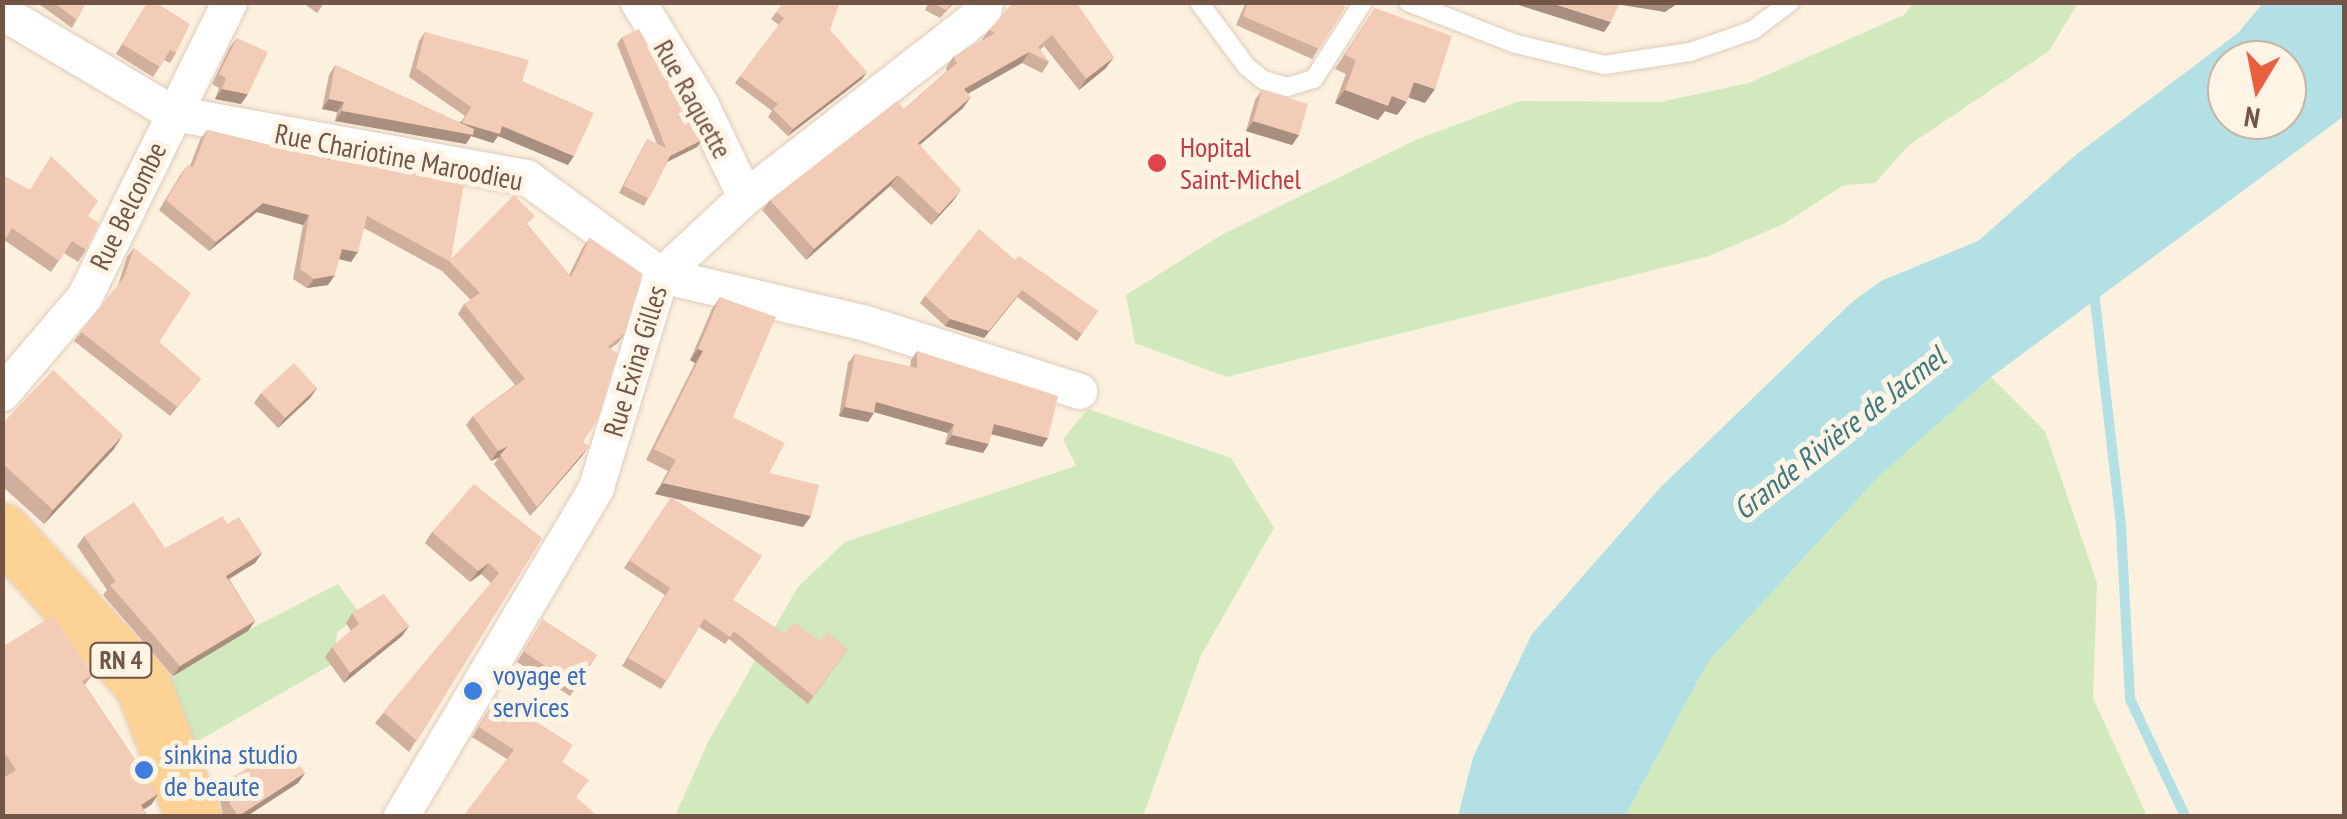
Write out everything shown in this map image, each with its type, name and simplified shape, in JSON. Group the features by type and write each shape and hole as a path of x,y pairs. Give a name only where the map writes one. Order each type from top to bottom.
{"main road":[{"name":"RN 4","path":"2,531 142,683 194,816"}],"street":[{"name":"Rue Belcombe","path":"2,393 84,296 229,2"},
{"name":"Rue Raquette","path":"638,2 700,103 745,197"},
{"name":"Rue Exina Gilles","path":"401,816 596,487 660,275 745,197 983,12 985,2"},
{"name":"Rue Chariotine Maroodieu","path":"2,12 173,113 526,177 660,275 862,322 1079,391"}],"lane":[{"path":"1200,2 1246,66 1263,80 1287,87 1314,79 1362,2"},
{"path":"1408,2 1516,44 1604,65 1690,52 1753,30 1790,2"}],"green space":[{"path":"1913,3 2078,3 2049,51 1909,145 1875,183 1844,185 1783,224 1709,256 1227,377 1135,343 1126,295 1223,234 1418,139 1520,101 1660,102 1749,83 1904,15"},
{"path":"1991,377 2045,431 2097,583 2093,698 2147,816 1625,816 1708,662 1878,477"},
{"path":"1088,409 1231,458 1274,528 1201,655 1143,816 675,816 708,742 798,587 845,542 1076,466 1063,439"},
{"path":"338,584 361,615 337,632 334,663 177,753 150,680"}],"water":[{"name":"Grande Rivière de Jacmel","path":"2263,3 2344,3 2344,116 1991,377 1878,477 1708,662 1625,816 1458,816 1473,757 1532,634 1660,488 1852,302 1881,281 1978,241 2077,154 2207,56 2207,140 2307,140 2307,40 2229,40"}],"building":[{"path":"53,2 86,2 77,20"},
{"path":"148,2 155,2 190,24 176,53 170,50 160,67 122,44"},
{"path":"784,2 840,2 830,30 867,72 793,129 773,109 778,104 740,76 784,18 776,12"},
{"path":"931,2 953,2 946,10"},
{"path":"1014,2 1076,2 1114,57 1086,79 1052,35 1038,47 1049,62 1029,52 964,89 971,97 918,143 961,190 939,214 898,175 814,249 770,200 897,101 904,109 957,63 953,57 995,33 989,30"},
{"path":"1248,2 1335,2 1345,7 1319,49 1243,16"},
{"path":"1548,2 1620,2 1611,22"},
{"path":"1375,8 1452,36 1435,89 1414,82 1407,102 1392,96 1388,106 1345,90 1356,60 1345,55"},
{"path":"639,29 702,140 670,156 649,199 624,186 647,139 666,148 622,37"},
{"path":"425,32 529,60 522,81 594,113 574,156 502,126 500,134 462,123 471,107 416,68"},
{"path":"237,38 268,52 248,94 222,89 226,78 219,74"},
{"path":"335,65 474,129 473,135 342,111 344,102 329,99"},
{"path":"1262,90 1308,104 1299,135 1253,121"},
{"path":"207,130 330,160 332,153 465,177 451,259 514,195 535,216 527,224 571,277 590,238 643,274 625,333 608,347 618,354 598,419 583,442 589,446 537,507 500,455 508,446 498,451 473,416 525,379 464,304 480,293 449,261 367,216 358,252 342,249 335,275 314,279 300,269 309,215 263,203 216,242 166,200 188,165 193,167"},
{"path":"51,156 98,201 88,216 99,223 86,250 72,241 59,261 12,228 6,238 2,236 2,175 30,190"},
{"path":"979,229 1015,260 1019,256 1098,311 1082,334 1022,290 989,331 950,319 925,296"},
{"path":"134,248 191,293 159,342 201,379 177,407 81,332 124,277"},
{"path":"720,297 776,317 733,417 785,443 769,473 819,485 811,516 663,483 676,460 654,449 703,351 698,349"},
{"path":"917,351 1058,396 1048,438 994,424 989,444 952,435 954,424 876,402 874,413 845,407 855,354 917,368"},
{"path":"294,363 317,388 285,418 261,393"},
{"path":"53,370 123,435 53,510 2,463 2,424"},
{"path":"474,484 542,538 417,741 383,712 499,573 489,563 478,571 432,532"},
{"path":"671,497 762,556 733,600 785,634 794,622 820,641 827,632 848,649 813,696 734,631 730,637 704,619 667,681 628,658 670,588 629,560"},
{"path":"134,502 165,548 223,516 227,524 239,517 262,553 226,576 255,621 180,666 110,585 116,582 84,536"},
{"path":"384,594 409,626 350,673 332,647 359,624 352,613"},
{"path":"54,615 92,675 82,681 158,794 141,805 148,816 2,816 2,779 16,770 2,748 2,647"},
{"path":"543,620 597,655 576,686 524,652"},
{"path":"497,697 573,745 562,762 589,780 576,797 593,816 463,816 514,750 479,727"},
{"path":"285,743 305,773 238,816 224,783"}],"waterway":[{"path":"2094,292 2121,527 2130,699 2185,816"}],"place":[{"name":"Hopital Saint-Michel","path":"1157,163"},
{"name":"voyage et services","path":"473,691"},
{"name":"sinkina studio de beaute","path":"144,770"}]}
